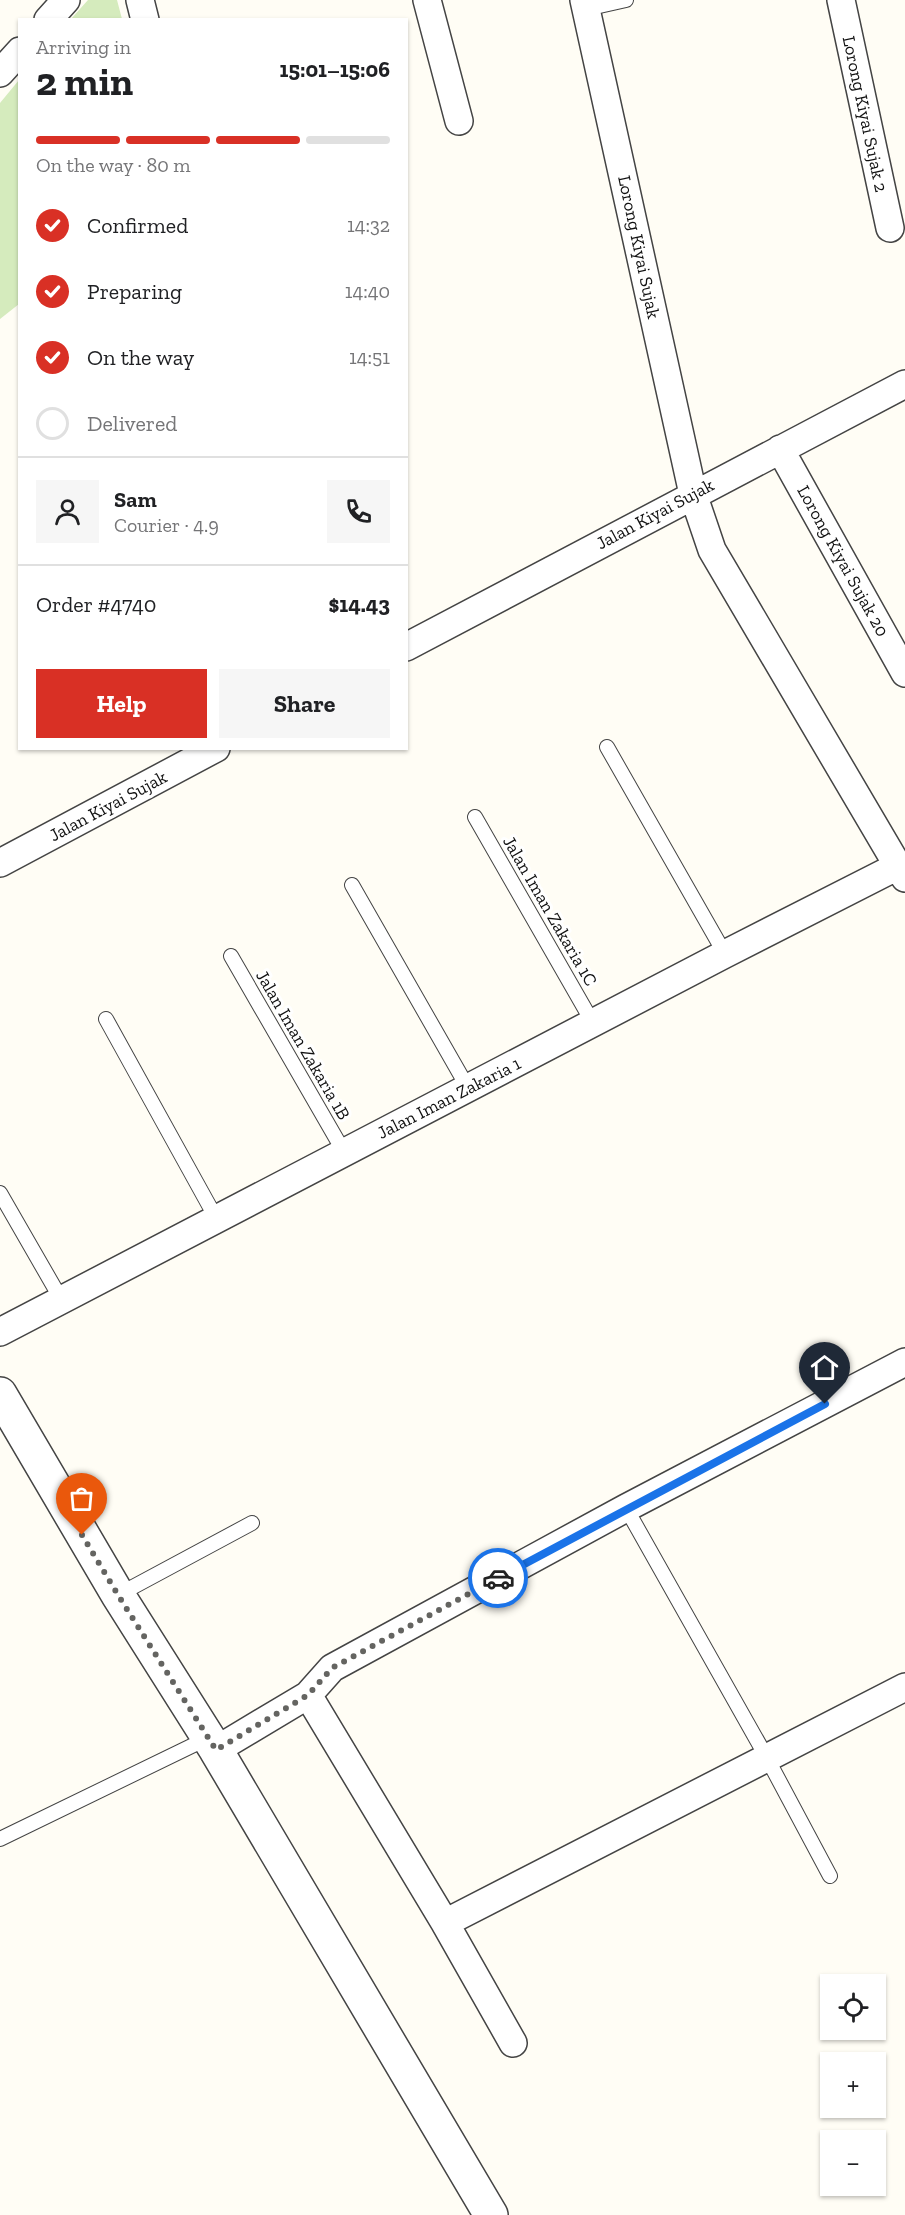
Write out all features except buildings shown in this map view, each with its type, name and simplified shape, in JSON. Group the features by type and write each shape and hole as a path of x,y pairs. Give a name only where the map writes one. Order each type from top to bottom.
{"street":[{"path":"50,18 66,0"},
{"path":"140,0 144,18"},
{"path":"427,0 459,121"},
{"name":"Lorong Kiyai Sujak 2","path":"841,0 890,228"},
{"name":"Lorong Kiyai Sujak","path":"585,4 693,494 712,550 902,872"},
{"path":"0,73 18,53"},
{"name":"Jalan Kiyai Sujak","path":"408,646 693,494 904,386"},
{"name":"Lorong Kiyai Sujak 20","path":"780,449 905,673"},
{"name":"Jalan Kiyai Sujak","path":"0,863 212,750"},
{"name":"Jalan Iman Zakaria 1","path":"0,1332 725,954 902,872"},
{"path":"212,1744 308,1695 332,1668 905,1362"},
{"path":"0,1394 118,1595 212,1744 491,2215"},
{"path":"445,1923 905,1687"},
{"path":"308,1695 445,1923 513,2043"}],"lane":[{"path":"585,4 626,0"},
{"path":"607,747 725,954"},
{"name":"Jalan Iman Zakaria 1C","path":"475,817 593,1023"},
{"path":"352,885 468,1088"},
{"name":"Jalan Iman Zakaria 1B","path":"231,956 344,1152"},
{"path":"106,1019 216,1218"},
{"path":"0,1193 61,1299"},
{"path":"626,1509 767,1758 830,1876"},
{"path":"118,1595 252,1523"},
{"path":"0,1839 212,1744"}],"green space":[{"path":"88,0 117,0 122,18 72,18"},
{"path":"18,81 18,305 0,319 0,103"}],"way so far":[{"path":"82,1535 216,1750 308,1695 332,1668 498,1578"}],"route":[{"path":"498,1578 825,1404"}]}
